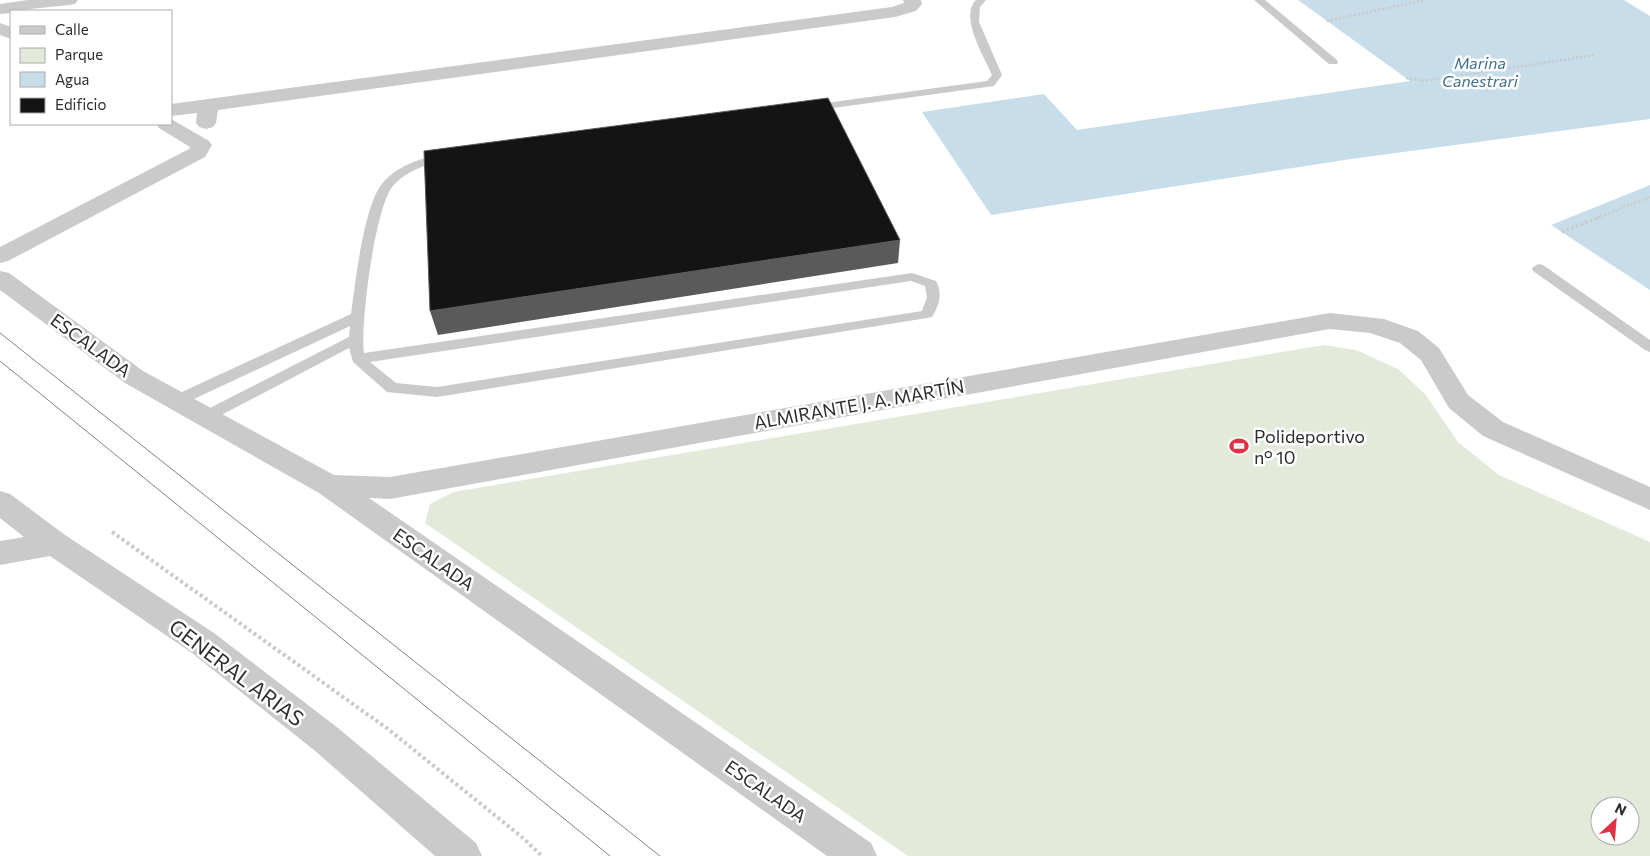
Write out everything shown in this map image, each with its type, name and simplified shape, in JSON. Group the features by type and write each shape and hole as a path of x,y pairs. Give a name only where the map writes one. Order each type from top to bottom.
{"street":[{"path":"0,9 69,0"},
{"path":"172,110 894,12 910,7 913,4 912,0"},
{"path":"0,256 198,153 202,144 208,105"},
{"path":"168,125 202,144"},
{"name":"ESCALADA","path":"0,278 134,377 329,485 858,856"},
{"name":"ALMIRANTE J. A. MARTÍN","path":"329,485 390,488 1330,321 1360,323 1388,328 1412,338 1430,354 1455,398 1470,413 1493,429 1650,499"},
{"name":"GENERAL ARIAS","path":"0,502 54,543 203,643 326,739 463,856"},
{"path":"0,554 54,543"}],"lane":[{"path":"802,109 990,84 997,75 974,22 975,6 981,0"},
{"path":"1259,0 1333,62"},
{"path":"358,359 912,277 931,284 934,297 927,314 437,392 392,388 358,359 356,339 357,316 377,208 386,187 411,167 438,158 453,156"},
{"path":"1538,268 1650,347"},
{"path":"176,400 357,316"},
{"path":"205,417 356,339"}],"path":[{"path":"1327,21 1425,0"},
{"path":"1406,78 1424,80 1596,55"},
{"path":"1562,232 1650,197"},
{"path":"112,532 388,729 523,838 542,856"}],"green space":[{"path":"1324,345 1356,350 1398,369 1425,394 1458,442 1499,475 1650,542 1650,856 908,856 425,523 430,504 453,492"}],"water":[{"name":"Marina Canestrari","path":"1298,0 1624,0 1650,16 1650,119 1351,159 991,215 922,112 1044,94 1077,130 1410,81"},
{"path":"1650,185 1650,290 1551,225"}],"building":[{"path":"828,98 900,240 430,311 424,151"}],"tram line":[{"path":"0,333 660,856"},
{"path":"0,361 610,856"}],"place":[{"name":"Polideportivo n° 10","path":"1239,446"}]}
